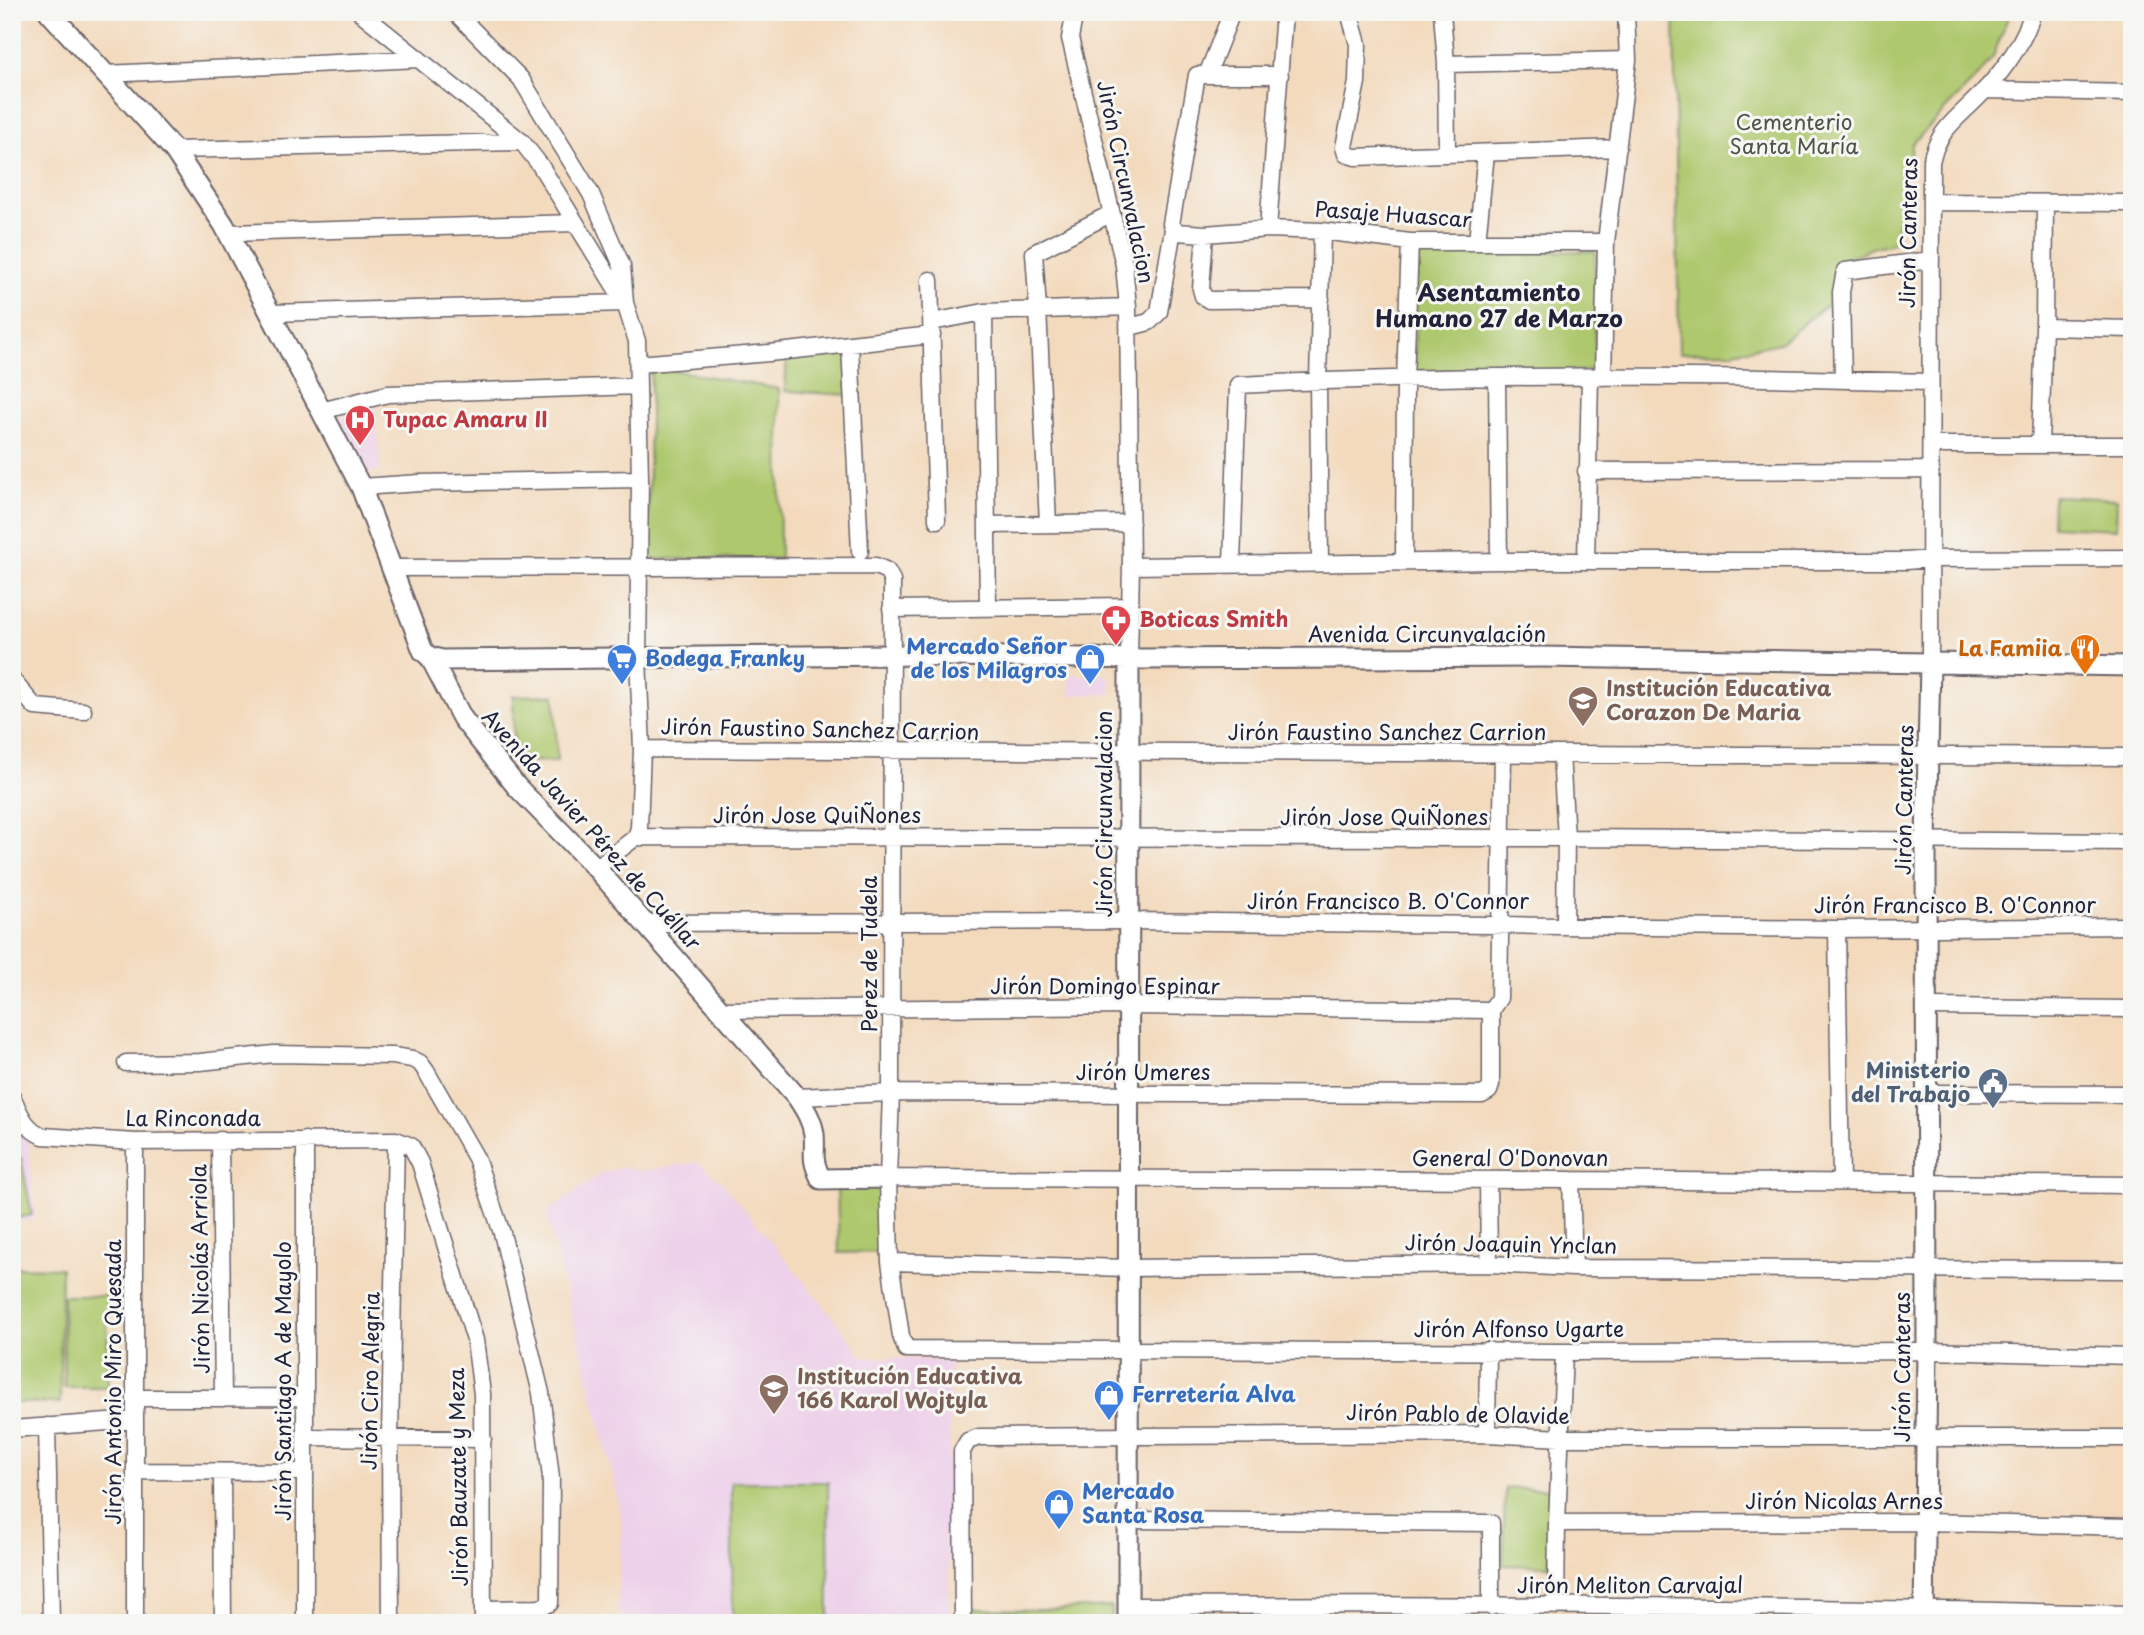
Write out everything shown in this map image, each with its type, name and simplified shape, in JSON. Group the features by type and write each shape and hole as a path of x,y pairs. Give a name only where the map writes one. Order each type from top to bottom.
{"street":[{"name":"Avenida Javier Pérez de Cuéllar","path":"49,12 174,150 229,233 362,487 423,651 430,657 462,718 517,787 596,868 797,1097 809,1115 814,1133 813,1163 821,1179 888,1178"},
{"path":"360,12 522,142 540,165 625,303"},
{"path":"455,12 521,79 591,194 622,266 625,303 637,341 640,480 638,658 642,749 639,828 636,837 596,868"},
{"name":"Jirón Circunvalacion","path":"1075,12 1070,38 1124,265 1130,327 1128,1614"},
{"path":"1206,75 1232,12"},
{"path":"1268,229 1284,12"},
{"path":"1349,12 1358,44 1357,82 1344,147 1346,154 1355,157 1618,148"},
{"path":"1442,12 1446,64 1447,153"},
{"path":"1586,561 1586,471 1597,377 1606,242 1628,61 1626,12"},
{"name":"Jirón Canteras","path":"1924,1616 1931,162 1935,145 1943,133 1985,90 2014,53 2033,12"},
{"path":"106,74 419,59"},
{"path":"1446,64 1628,61"},
{"path":"1130,327 1149,322 1159,312 1175,231 1171,224 1197,75 1280,75"},
{"path":"1985,90 2132,93"},
{"path":"174,150 522,142"},
{"path":"1477,242 1486,153"},
{"path":"1932,202 2132,203"},
{"path":"2040,445 2045,203"},
{"path":"1048,524 1034,253 1110,214"},
{"path":"229,233 575,223"},
{"name":"Pasaje Huascar","path":"1175,231 1205,234 1268,229 1322,231 1410,242 1606,242"},
{"path":"1320,563 1318,381 1322,231"},
{"path":"1205,234 1200,289 1203,296 1209,300 1321,299"},
{"path":"1404,562 1405,380 1410,242"},
{"path":"1843,380 1841,292 1845,271 1931,260"},
{"path":"930,280 937,520"},
{"path":"271,313 625,303"},
{"path":"638,364 850,345 932,328 984,312 1128,307"},
{"path":"984,312 988,607"},
{"path":"2044,327 2132,329"},
{"path":"850,345 860,551"},
{"path":"1232,564 1238,385 1318,381 1597,377 1930,382"},
{"path":"1497,379 1499,561"},
{"path":"321,411 388,394 638,386"},
{"path":"1931,445 2132,445"},
{"path":"1586,471 1931,470"},
{"path":"362,487 640,480"},
{"path":"987,525 1131,523"},
{"path":"1131,566 2132,558"},
{"name":"Perez de Tudela","path":"639,567 876,566 887,570 892,580 891,1093 888,1178 890,1262 901,1336 906,1349"},
{"path":"393,568 639,567"},
{"path":"891,609 1129,606"},
{"name":"Avenida Circunvalación","path":"430,657 442,660 891,655 1129,659 1541,657 2132,666"},
{"path":"12,680 35,707 83,711"},
{"name":"Jirón Faustino Sanchez Carrion","path":"642,749 1128,754 2132,757"},
{"path":"1491,1010 1499,998 1503,754"},
{"path":"1561,754 1566,838 1565,924"},
{"name":"Jirón Jose QuiÑones","path":"636,837 1566,838 2132,842"},
{"name":"Jirón Francisco B. O'Connor","path":"644,923 1127,921 1837,929 2132,926"},
{"path":"1837,929 1841,1182"},
{"name":"Jirón Domingo Espinar","path":"720,1010 1128,1006 1491,1010"},
{"path":"1927,1007 2132,1009"},
{"name":"Jirón Umeres","path":"797,1097 891,1093 1482,1095 1489,1091 1491,1085 1491,1010"},
{"path":"127,1063 191,1063 274,1054 354,1055 412,1059 420,1063 426,1071 477,1158 502,1233 541,1393 551,1478 550,1603 540,1608 483,1616"},
{"path":"1926,1093 2132,1094"},
{"name":"La Rinconada","path":"12,1096 25,1123 33,1132 43,1136 135,1142 396,1140"},
{"name":"Jirón Nicolás Arriola","path":"220,1140 223,1398"},
{"name":"Jirón Santiago A de Mayolo","path":"305,1140 305,1623"},
{"name":"Jirón Bauzate y Meza","path":"396,1140 411,1146 420,1163 475,1340 482,1394 483,1616"},
{"name":"Jirón Ciro Alegria","path":"391,1623 390,1436 396,1140"},
{"name":"Jirón Antonio Miro Quesada","path":"135,1142 135,1623"},
{"name":"General O'Donovan","path":"888,1178 2132,1185"},
{"path":"1571,1180 1574,1268"},
{"path":"1488,1181 1489,1264"},
{"name":"Jirón Joaquin Ynclan","path":"890,1262 1129,1268 1489,1264 1574,1268 2132,1270"},
{"name":"Jirón Alfonso Ugarte","path":"906,1349 1927,1351 2132,1356"},
{"path":"1487,1434 1488,1350"},
{"path":"1556,1606 1556,1522 1564,1352"},
{"path":"135,1398 305,1397"},
{"path":"12,1429 135,1420"},
{"path":"47,1426 51,1623"},
{"name":"Jirón Pablo de Olavide","path":"962,1623 962,1451 968,1441 979,1437 1487,1434 1561,1438 2132,1438"},
{"path":"305,1437 483,1438"},
{"path":"135,1471 305,1472"},
{"path":"222,1472 223,1623"},
{"path":"1129,1520 1491,1523 1491,1607"},
{"name":"Jirón Nicolas Arnes","path":"1556,1522 1924,1522 2132,1527"},
{"path":"1215,1605 1215,1623"},
{"name":"Jirón Meliton Carvajal","path":"1128,1614 1215,1605 1556,1606 1924,1616 2132,1614"}],"shaded area":[{"name":"Tupac Amaru II","path":"376,409 380,471 355,474 331,422 353,410"},
{"name":"Mercado Señor de los Milagros","path":"1105,674 1110,679 1111,694 1069,695 1069,675"},
{"path":"12,1103 28,1137 35,1219 12,1224"},
{"name":"Institución Educativa 166 Karol Wojtyla","path":"698,1162 720,1180 863,1357 950,1360 949,1623 639,1623 617,1613 622,1524 612,1472 546,1213 602,1173 624,1167 642,1171"}],"green space":[{"name":"Cementerio Santa María","path":"1674,12 2010,12 1993,57 1912,144 1895,242 1851,257 1829,303 1780,343 1733,352 1679,353"},
{"path":"1595,251 1595,371 1414,371 1417,253"},
{"path":"787,353 848,355 848,395 785,391"},
{"path":"661,368 779,389 780,559 647,559 651,372"},
{"path":"2053,496 2117,499 2116,529 2052,526"},
{"path":"555,695 557,761 514,762 513,696"},
{"path":"21,1158 32,1215 12,1219 12,1160"},
{"path":"881,1185 883,1252 839,1253 837,1186"},
{"path":"12,1267 61,1268 60,1403 12,1403"},
{"path":"63,1296 107,1296 108,1387 64,1387"},
{"path":"731,1482 828,1482 829,1623 733,1623"},
{"path":"1505,1488 1551,1489 1549,1566 1503,1565"},
{"path":"1112,1607 1112,1623 971,1623 971,1609"}],"place":[{"name":"Tupac Amaru II","path":"360,447"},
{"name":"Boticas Smith","path":"1116,647"},
{"name":"La Famiia","path":"2085,676"},
{"name":"Bodega Franky","path":"622,686"},
{"name":"Mercado Señor de los Milagros","path":"1090,686"},
{"name":"Institución Educativa Corazon De Maria","path":"1583,728"},
{"name":"Ministerio del Trabajo","path":"1993,1110"},
{"name":"Institución Educativa 166 Karol Wojtyla","path":"774,1416"},
{"name":"Ferretería Alva","path":"1109,1422"},
{"name":"Mercado Santa Rosa","path":"1059,1531"}],"district":[{"name":"Asentamiento Humano 27 de Marzo","path":"1499,306"}]}
